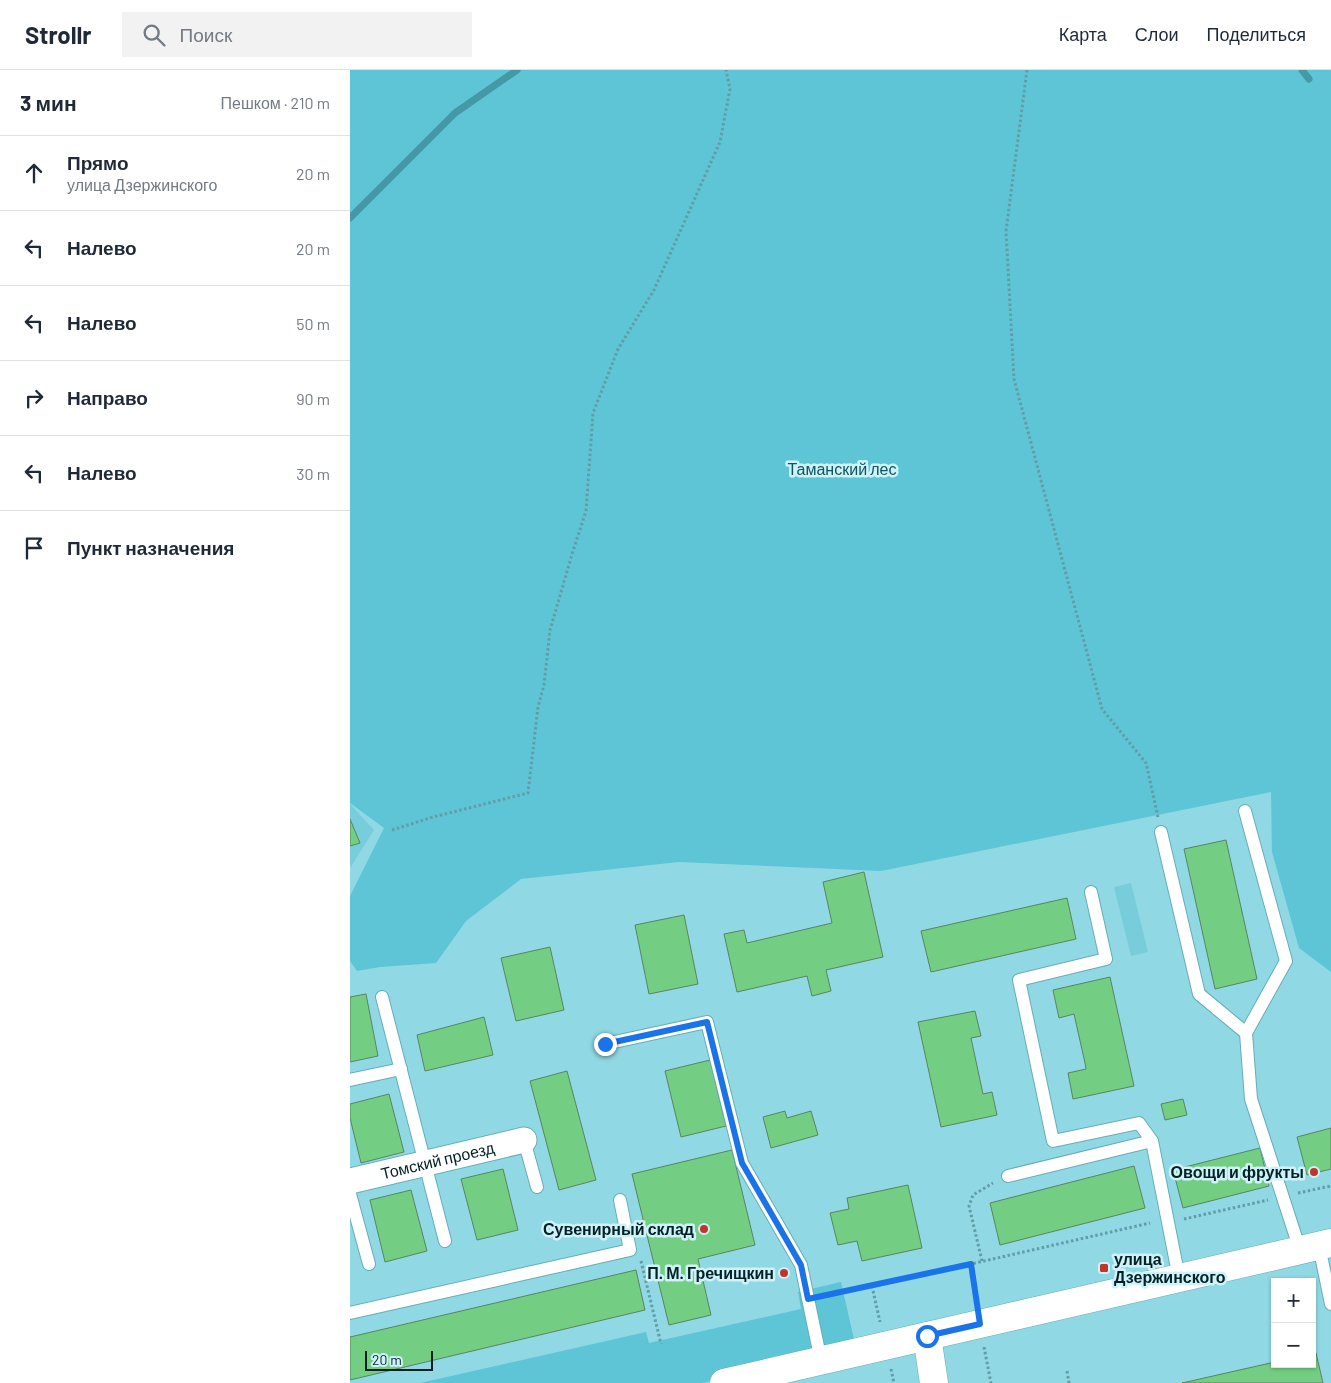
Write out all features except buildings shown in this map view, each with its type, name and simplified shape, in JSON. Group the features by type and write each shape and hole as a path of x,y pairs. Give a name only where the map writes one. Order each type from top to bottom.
{"street":[{"name":"Томский проезд","path":"350,1181 524,1140"},
{"path":"724,1383 1317,1247"},
{"path":"927,1336 934,1383"}],"lane":[{"path":"1245,811 1286,961 1246,1033 1251,1099 1283,1197 1317,1247 1331,1304"},
{"path":"1161,832 1199,994 1246,1033"},
{"path":"1091,892 1106,959 1019,980 1053,1141 1139,1123 1152,1141 1179,1278"},
{"path":"382,997 445,1241"},
{"path":"605,1044 707,1022 742,1163 801,1265 821,1362"},
{"path":"350,1080 401,1069"},
{"path":"524,1140 537,1187"},
{"path":"1008,1176 1152,1141"},
{"path":"350,1194 368,1264"},
{"path":"350,1313 630,1250 620,1200"}],"path":[{"path":"392,830 433,817 528,793 538,707 544,685 550,630 586,511 592,413 618,349 654,290 720,142 730,89 726,70"},
{"path":"1027,70 1006,231 1014,379 1102,709 1146,763 1161,832"},
{"path":"982,1261 969,1206 972,1195 987,1185 1008,1176"},
{"path":"808,1299 1150,1223 1185,1219 1331,1186"},
{"path":"630,1250 642,1261 660,1344"},
{"path":"971,1264 991,1383"},
{"path":"1067,1371 1070,1383"}],"shaded area":[{"path":"350,804 374,830 350,868"},
{"path":"1131,883 1148,952 1131,956 1114,887"}],"green space":[{"name":"Таманский лес","path":"350,70 1331,70 1331,972 1299,948 1272,852 1271,792 881,871 679,862 521,879 466,921 436,963 380,967 357,971 350,961 350,896 384,828 350,803"},
{"path":"841,1282 856,1348 702,1383 420,1383 646,1332 649,1343 801,1309 798,1292"}],"waterway":[{"path":"350,218 455,113 517,70"},
{"path":"1302,70 1309,79"}],"place":[{"name":"Овощи и фрукты","path":"1314,1172"},
{"name":"Сувенирный склад","path":"704,1229"},
{"name":"улица Дзержинского","path":"1104,1268"},
{"name":"П. М. Гречищкин","path":"784,1273"}],"route":[{"path":"605,1044 707,1022 742,1163 801,1265 808,1299 971,1264 980,1324 927,1336"}]}
